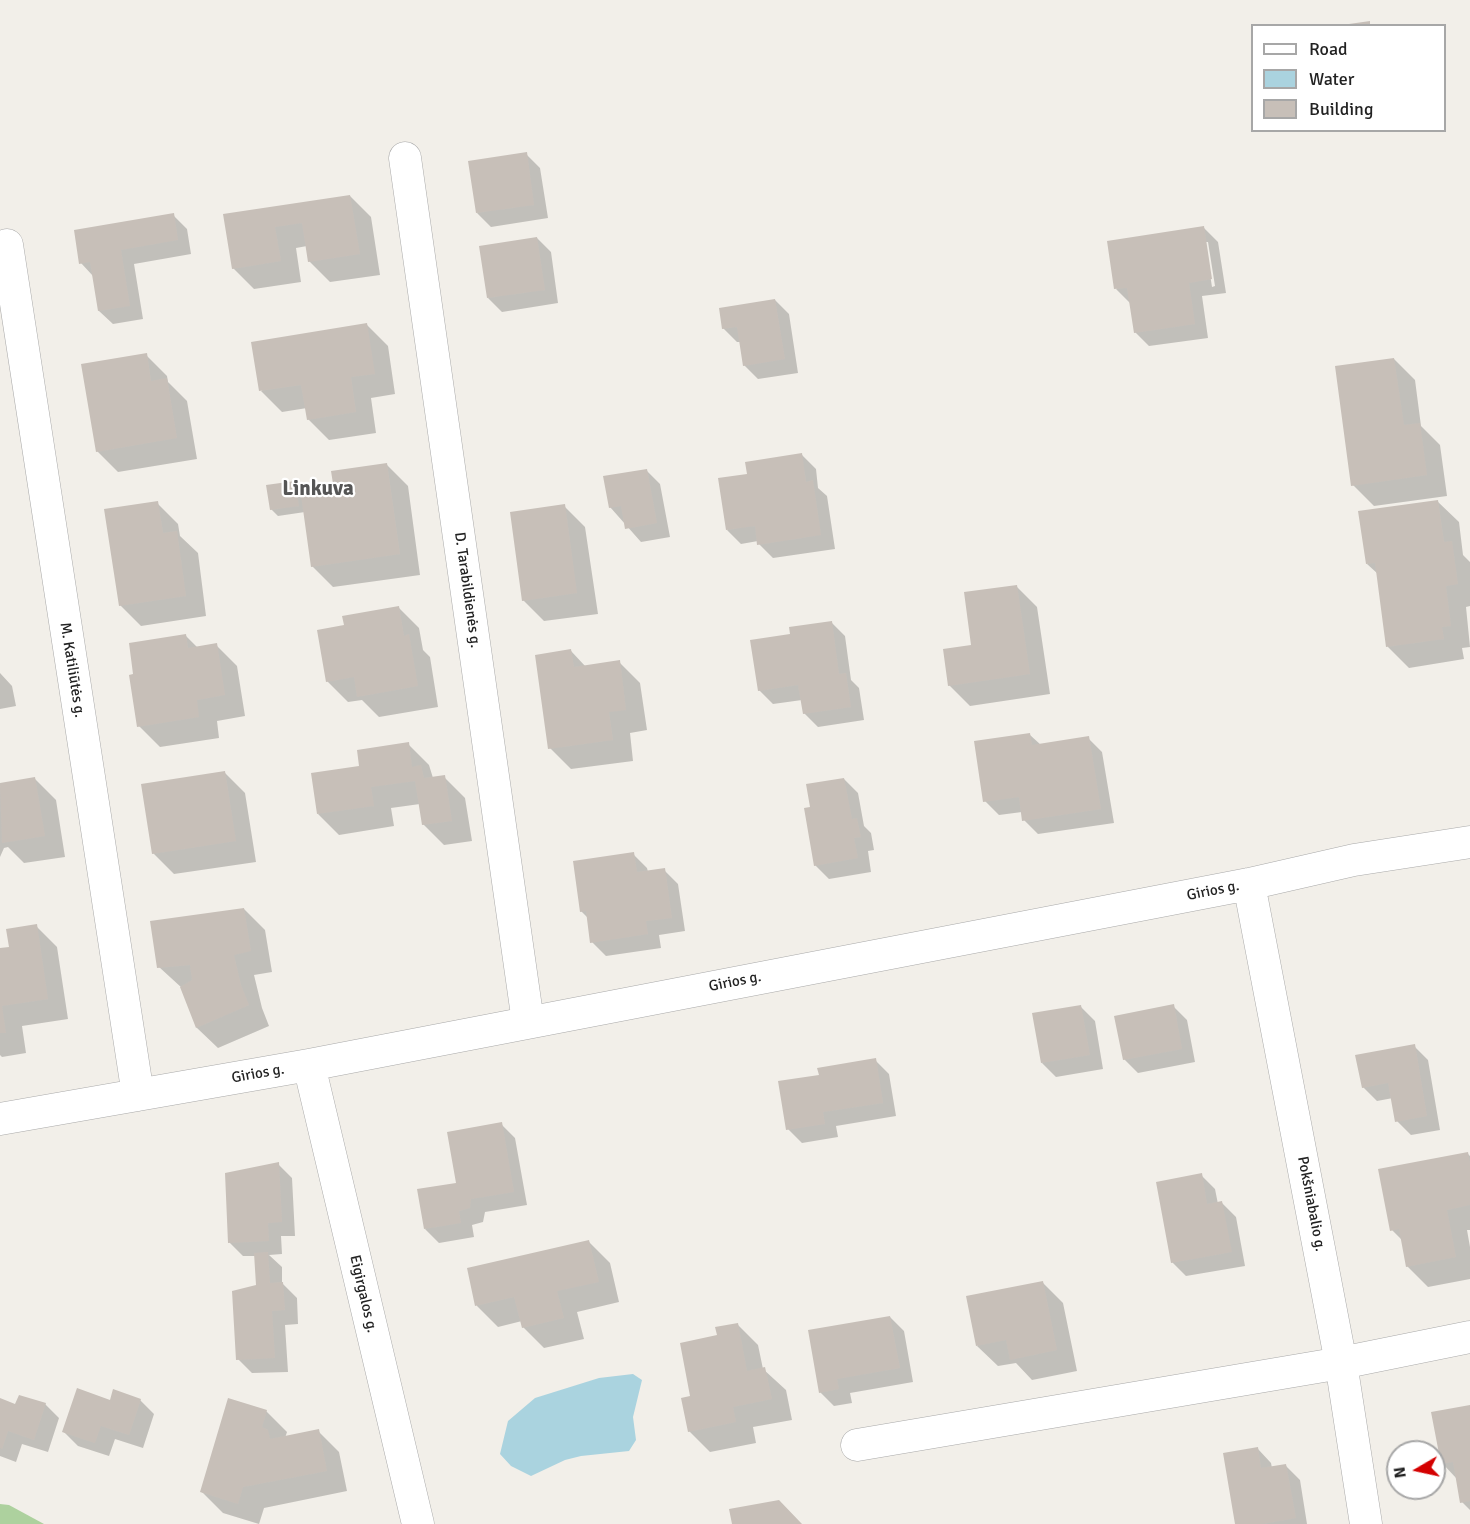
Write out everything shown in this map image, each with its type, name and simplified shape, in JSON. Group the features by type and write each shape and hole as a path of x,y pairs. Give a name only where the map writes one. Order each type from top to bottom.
{"street":[{"name":"D. Tarabildienės g.","path":"405,158 528,1022"},
{"name":"M. Katiliūtės g.","path":"7,245 138,1095"},
{"name":"Girios g.","path":"0,1119 309,1065 1250,884 1354,860 1470,842"},
{"name":"Pokšniabalio g.","path":"1250,884 1341,1364 1366,1524"},
{"name":"Eigirgalos g.","path":"309,1065 418,1524"},
{"path":"857,1445 1341,1364 1470,1336"}],"green space":[{"path":"0,1504 9,1505 44,1524 0,1524"}],"water":[{"path":"633,1374 642,1380 633,1417 636,1440 629,1451 565,1460 531,1476 511,1466 500,1454 508,1421 535,1398 599,1378"}],"building":[{"path":"1370,21 1370,24 1349,24"},
{"path":"527,152 534,205 476,213 468,161"},
{"path":"350,195 360,254 308,262 302,223 275,227 281,261 232,269 223,214"},
{"path":"174,213 178,240 121,250 130,306 98,311 90,262 79,264 74,230"},
{"path":"1204,226 1212,279 1189,283 1195,324 1134,333 1127,288 1114,289 1107,241"},
{"path":"537,237 545,290 487,298 479,246"},
{"path":"775,299 785,359 743,366 737,327 722,329 719,308"},
{"path":"367,323 375,374 351,377 356,412 307,420 301,385 259,391 251,342"},
{"path":"147,353 151,381 167,378 177,438 96,452 81,364"},
{"path":"1394,358 1404,425 1420,423 1427,475 1351,486 1335,366"},
{"path":"802,453 806,482 813,480 821,535 757,545 755,526 726,530 718,478 747,474 745,462"},
{"path":"387,463 400,554 311,567 301,495 334,490 331,471"},
{"path":"647,469 657,523 625,529 621,506 609,508 603,476"},
{"path":"295,481 299,506 270,510 266,485"},
{"path":"1438,500 1444,542 1452,541 1458,584 1446,586 1451,626 1442,627 1444,639 1386,647 1375,563 1366,564 1358,511"},
{"path":"158,501 163,533 177,531 186,596 119,606 104,509"},
{"path":"565,504 577,593 522,601 510,512"},
{"path":"1017,585 1030,674 948,686 943,649 971,645 964,592"},
{"path":"399,606 404,636 409,634 418,686 357,697 354,677 326,682 317,630 344,625 342,616"},
{"path":"832,621 839,674 846,673 851,707 803,714 798,685 758,691 750,640 790,634 789,627"},
{"path":"186,634 188,648 217,643 225,695 197,700 199,717 137,727 129,675 133,674 129,643"},
{"path":"571,649 574,667 620,660 626,710 609,712 613,740 548,749 535,655"},
{"path":"1030,733 1032,745 1089,736 1101,809 1022,821 1019,797 983,802 974,741"},
{"path":"409,742 412,767 421,765 424,778 445,775 452,821 422,825 415,781 371,787 374,806 317,814 311,773 359,766 357,750"},
{"path":"225,771 236,841 152,854 141,784"},
{"path":"35,777 45,836 2,843 0,783"},
{"path":"844,778 852,819 857,818 861,837 854,838 858,858 814,866 804,808 810,807 806,784"},
{"path":"634,852 637,872 665,868 672,918 646,921 648,934 590,943 586,911 580,912 573,861"},
{"path":"244,908 251,951 234,955 241,985 249,1005 196,1028 180,987 192,980 190,965 157,968 150,921"},
{"path":"37,924 48,999 2,1006 6,1033 0,1033 0,948 9,947 6,929"},
{"path":"1174,1004 1182,1049 1123,1060 1114,1016"},
{"path":"1081,1005 1090,1055 1041,1063 1032,1013"},
{"path":"1415,1044 1427,1116 1395,1122 1388,1083 1362,1088 1355,1055"},
{"path":"876,1058 883,1103 823,1112 825,1124 786,1130 778,1081 819,1075 817,1068"},
{"path":"502,1122 514,1192 471,1199 470,1208 459,1211 461,1223 424,1229 417,1189 456,1183 447,1132"},
{"path":"1468,1152 1470,1205 1447,1210 1456,1257 1406,1267 1399,1229 1390,1231 1378,1169"},
{"path":"279,1162 282,1222 268,1223 269,1241 228,1243 225,1173"},
{"path":"1202,1173 1207,1204 1222,1201 1232,1252 1171,1263 1156,1182"},
{"path":"589,1240 599,1282 557,1291 564,1318 522,1328 514,1297 475,1306 467,1268"},
{"path":"268,1252 270,1283 283,1282 285,1310 272,1311 275,1358 236,1360 232,1291 256,1285 254,1253"},
{"path":"1043,1281 1057,1350 1010,1360 1006,1340 976,1346 966,1296"},
{"path":"890,1316 900,1368 837,1379 839,1389 819,1393 808,1330"},
{"path":"738,1323 747,1371 765,1367 772,1399 733,1407 736,1422 688,1432 681,1398 690,1396 680,1343 717,1335 715,1327"},
{"path":"77,1388 110,1400 113,1389 141,1399 129,1435 101,1426 95,1443 62,1432"},
{"path":"19,1395 46,1403 34,1440 8,1431 2,1449 0,1448 0,1398 15,1404"},
{"path":"228,1398 267,1410 262,1427 268,1430 270,1439 319,1429 327,1471 243,1487 238,1504 200,1492"},
{"path":"1470,1405 1470,1501 1460,1503 1453,1462 1446,1463 1446,1440 1436,1440 1431,1412"},
{"path":"1258,1447 1261,1468 1286,1464 1296,1518 1262,1524 1235,1524 1223,1453"},
{"path":"779,1500 802,1524 732,1524 729,1509"}],"district":[{"name":"Linkuva","path":"318,489"}]}
